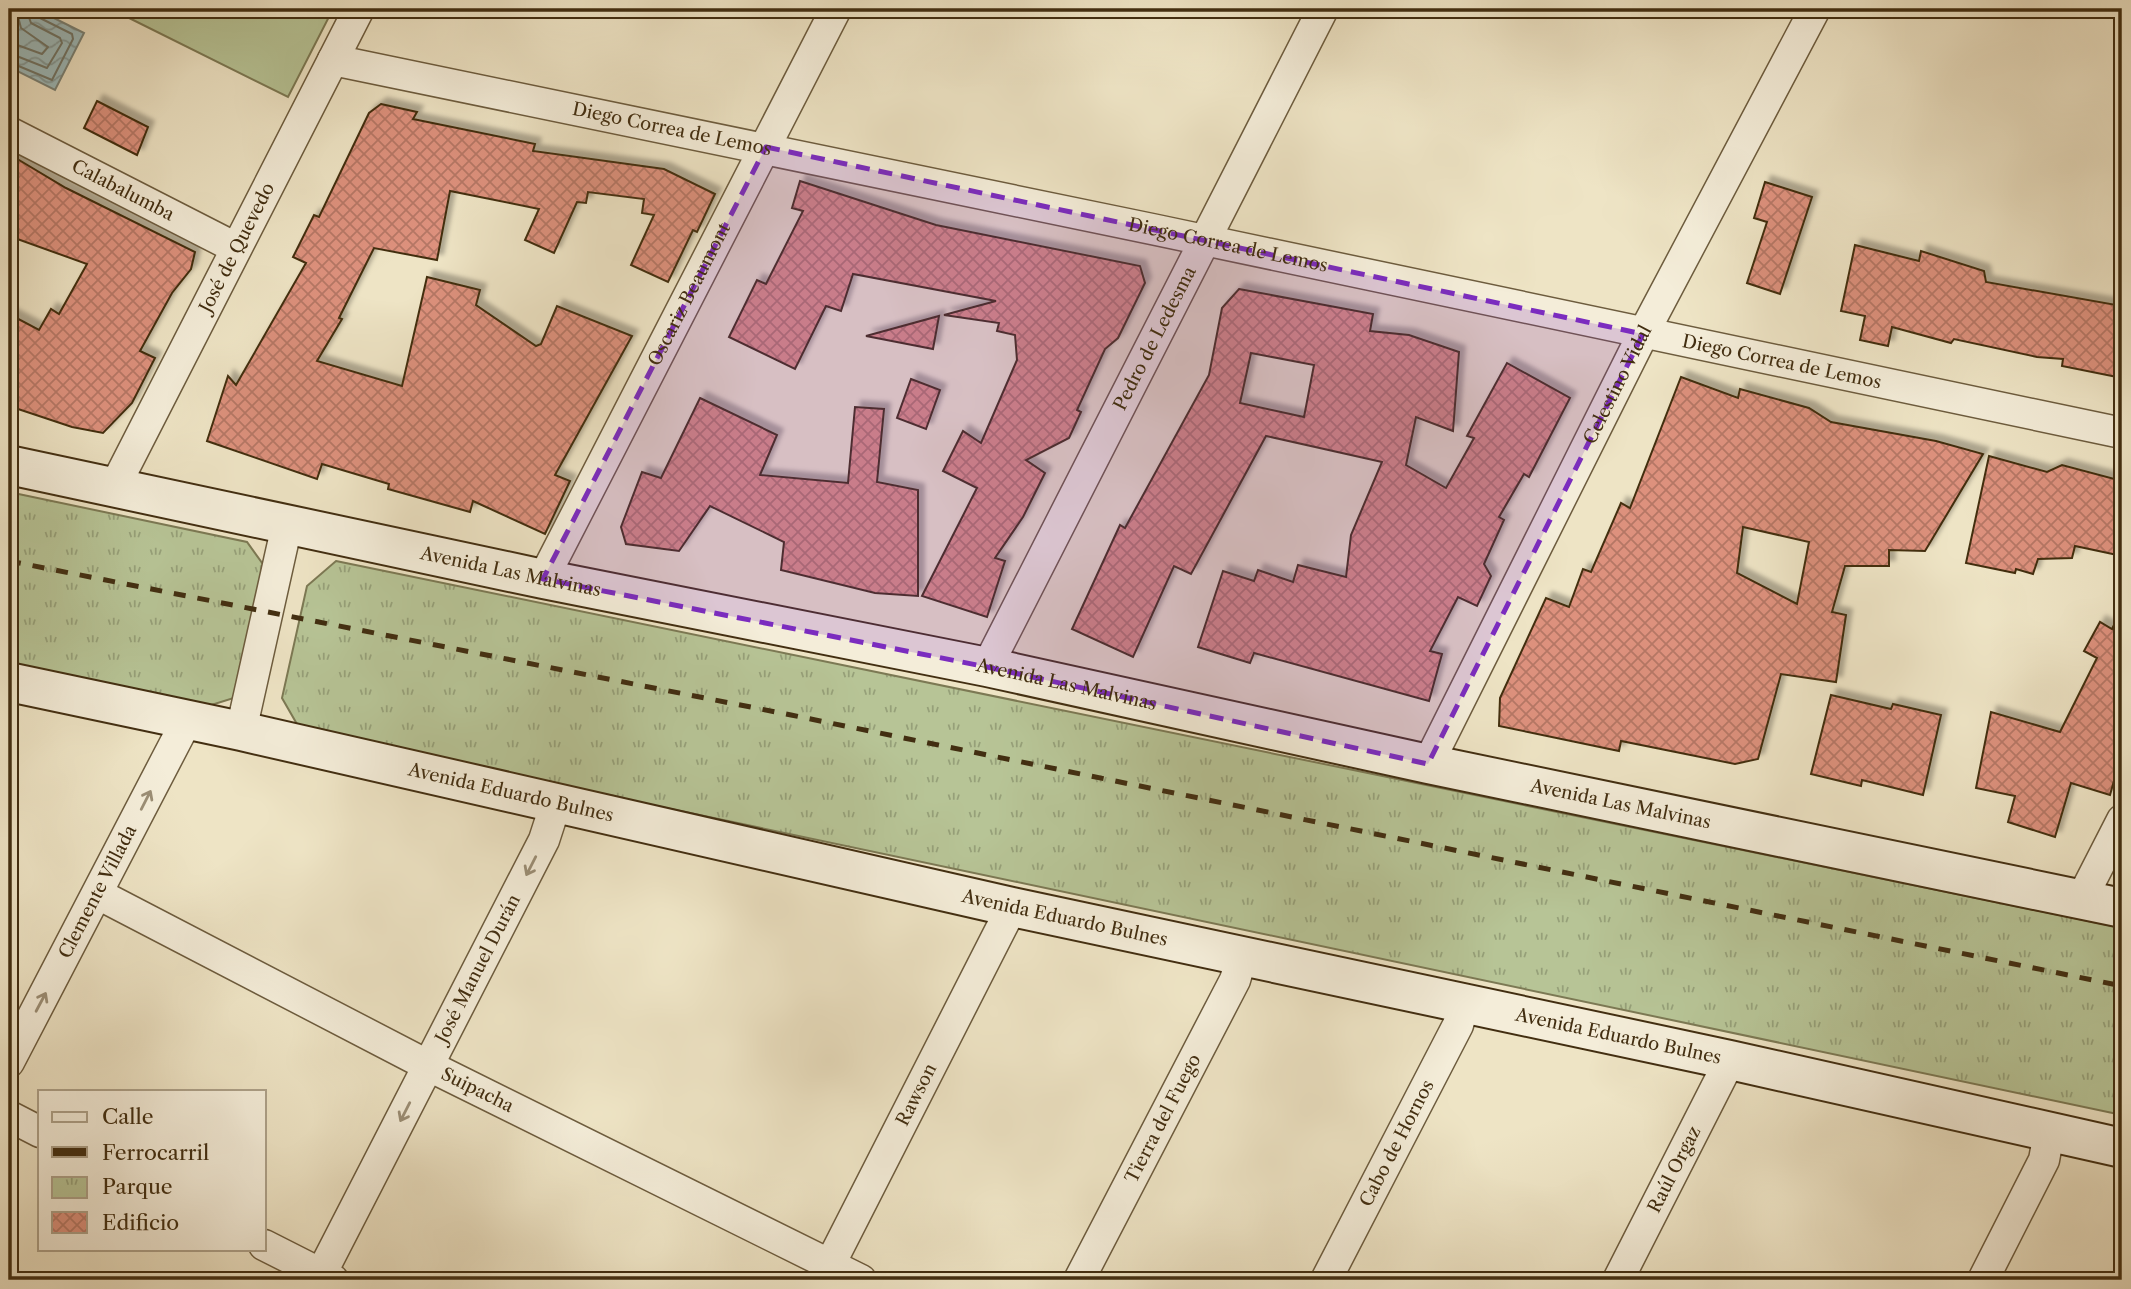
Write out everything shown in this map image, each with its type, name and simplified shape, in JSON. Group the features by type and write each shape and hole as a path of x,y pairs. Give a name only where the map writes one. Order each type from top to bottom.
{"main road":[{"name":"Avenida Las Malvinas","path":"9,465 543,579 987,667 1428,764 2122,908"},
{"name":"Avenida Eduardo Bulnes","path":"9,682 241,731 1012,907 1730,1059 2122,1148"}],"street":[{"name":"José de Quevedo","path":"114,488 359,9"},
{"name":"Oscariz Beaumont","path":"543,579 836,9"},
{"name":"Pedro de Ledesma","path":"987,667 1323,9"},
{"name":"Celestino Vidal","path":"1428,764 1643,334 1815,9"},
{"name":"Diego Correa de Lemos","path":"333,60 766,147 1203,242 2122,433"},
{"name":"Calabalumba","path":"9,132 236,248"},
{"path":"241,731 287,525"},
{"name":"Clemente Villada","path":"9,1062 187,720"},
{"name":"José Manuel Durán","path":"324,1278 544,840 556,803"},
{"path":"2081,900 2122,820"},
{"name":"Suipacha","path":"98,894 826,1272 862,1280"},
{"name":"Rawson","path":"826,1272 1012,907"},
{"name":"Tierra del Fuego","path":"1079,1280 1235,980 1242,956"},
{"name":"Cabo de Hornos","path":"1326,1280 1458,1025 1465,1004"},
{"name":"Raúl Orgaz","path":"1618,1280 1730,1059"},
{"path":"9,1116 38,1131"},
{"path":"1983,1280 2044,1160 2049,1133"},
{"path":"266,1246 324,1278"}],"highlighted area":[{"path":"766,147 1643,334 1428,764 987,667 543,579"}],"green space":[{"path":"111,9 333,9 288,97"},
{"path":"9,492 247,542 265,567 237,697 192,711 9,672"},
{"path":"336,561 2122,928 2122,1115 301,731 282,698 307,586"}],"water":[{"path":"9,9 36,9 84,33 55,90 9,67"}],"building":[{"path":"97,101 148,127 137,155 84,128"},
{"path":"381,104 417,112 413,119 535,144 533,151 664,169 715,194 697,232 693,230 668,282 631,265 654,215 642,213 644,199 588,192 586,203 577,202 554,253 525,240 539,209 450,191 437,260 374,248 339,318 342,319 317,361 402,386 427,277 480,290 476,305 536,346 541,344 557,306 632,336 555,475 570,481 545,534 473,501 470,512 388,489 389,484 322,464 317,479 207,441 228,376 236,385 306,263 293,257 314,215 319,217 369,113"},
{"path":"9,154 66,188 195,252 191,269 172,293 140,351 155,358 132,403 103,433 72,427 9,406 9,314 39,330 51,309 59,314 87,264 9,236"},
{"path":"800,181 936,225 1140,266 1145,283 1118,338 1105,349 1077,410 1081,412 1069,438 1026,460 1045,473 1023,517 995,558 1005,561 987,617 922,596 977,488 943,471 963,431 981,443 1017,360 1015,335 997,331 999,323 944,315 996,301 853,274 841,311 826,306 795,369 729,337 757,280 766,284 803,211 792,208"},
{"path":"1765,182 1812,197 1780,294 1747,283 1767,222 1754,218"},
{"path":"1855,245 1919,261 1921,251 1984,271 1986,282 2122,306 2122,378 2062,366 2063,359 2037,357 1954,339 1951,343 1892,327 1888,346 1860,340 1865,316 1841,311"},
{"path":"1239,289 1373,314 1370,331 1409,335 1459,352 1453,431 1416,417 1406,465 1446,488 1474,438 1467,436 1507,363 1570,398 1529,477 1524,474 1499,517 1504,520 1484,564 1491,576 1477,606 1458,597 1430,651 1442,654 1429,701 1254,653 1250,663 1198,647 1223,571 1254,581 1258,570 1293,582 1298,565 1346,577 1351,535 1382,462 1266,436 1191,574 1174,566 1133,657 1072,629 1120,525 1125,528 1209,375 1222,308","holes":["1251,353 1314,365 1304,417 1240,403"]},
{"path":"939,316 933,349 866,336"},
{"path":"1681,377 1738,398 1740,389 1809,408 1831,422 1936,441 1983,454 1925,551 1889,550 1889,566 1845,566 1832,612 1846,615 1836,682 1781,674 1758,759 1735,764 1621,741 1619,751 1499,726 1500,698 1546,598 1569,607 1583,569 1591,572 1621,503 1630,508","holes":["1743,527 1809,542 1797,604 1737,573"]},
{"path":"911,379 940,390 926,429 897,418"},
{"path":"700,398 777,435 760,475 848,483 855,407 884,409 877,482 918,490 918,596 875,593 781,570 784,542 710,506 679,551 626,544 621,527 642,472 661,478"},
{"path":"1989,456 2047,472 2062,465 2122,481 2122,556 2075,546 2072,558 2038,559 2033,574 2016,569 2015,573 1966,563"},
{"path":"2122,609 2122,752 2110,795 2071,783 2055,837 2008,822 2015,796 1976,788 1991,712 2060,732 2097,658 2084,651 2100,622 2112,629"},
{"path":"1831,695 1891,709 1893,704 1941,715 1923,795 1862,780 1861,786 1811,774"}],"railway":[{"path":"9,561 791,715 2122,986"}]}
